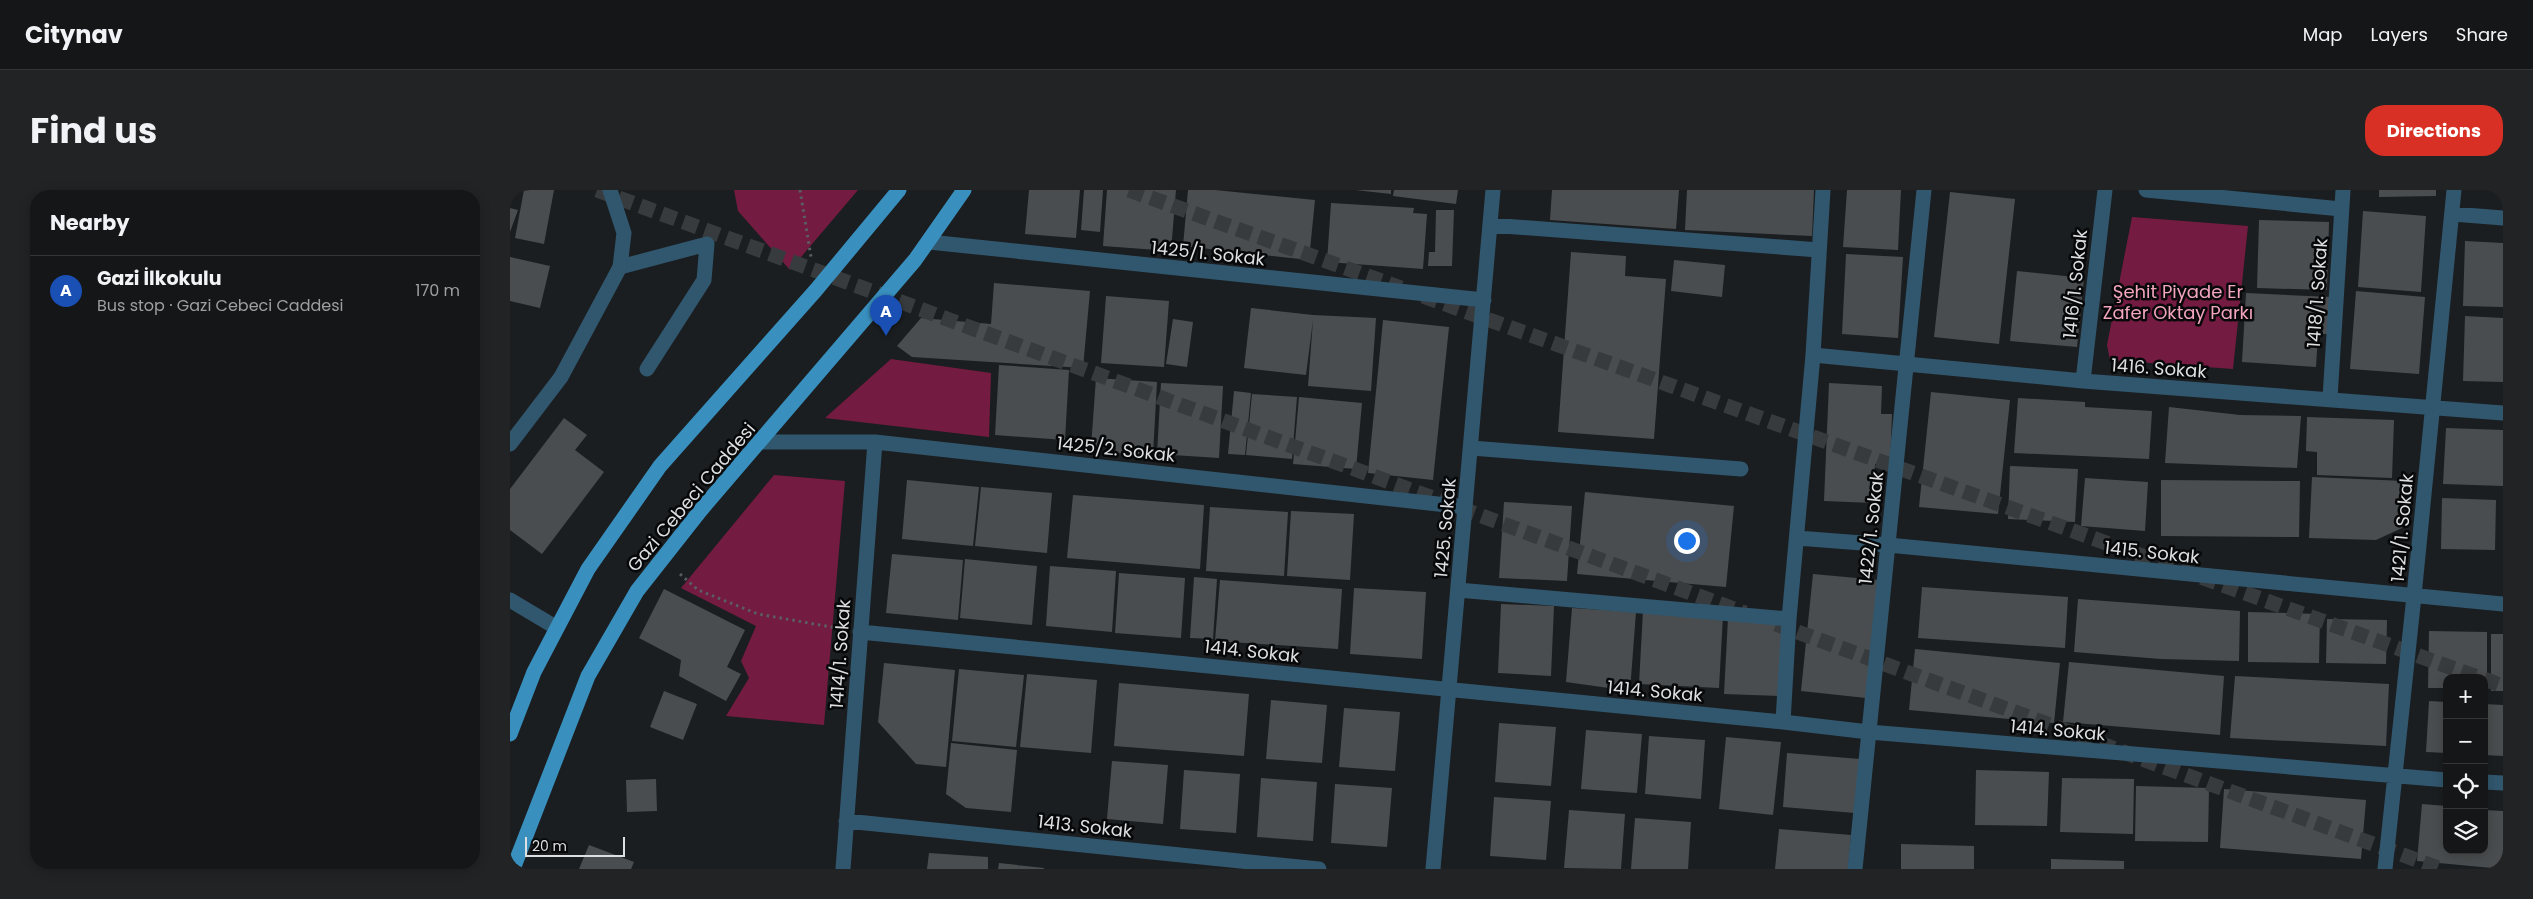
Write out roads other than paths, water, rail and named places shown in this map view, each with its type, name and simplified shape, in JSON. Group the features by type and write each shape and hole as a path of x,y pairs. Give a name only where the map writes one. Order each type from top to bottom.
{"main road":[{"name":"Gazi Cebeci Caddesi","path":"510,734 534,672 588,569 660,466 816,290 898,190"},
{"name":"Gazi Cebeci Caddesi","path":"512,869 588,676 637,591 700,511 761,442 929,242 964,190"}],"street":[{"path":"510,444 561,377 620,267 624,232 610,190"},
{"name":"1425. Sokak","path":"1433,869 1493,190"},
{"path":"1783,722 1789,619 1813,355 1824,190"},
{"name":"1422/1. Sokak","path":"1854,869 1924,190"},
{"name":"1416/1. Sokak","path":"2083,381 2105,190"},
{"path":"2146,190 2341,209"},
{"name":"1418/1. Sokak","path":"2330,398 2343,190"},
{"name":"1421/1. Sokak","path":"2385,869 2454,190"},
{"path":"2452,214 2503,218"},
{"path":"1490,225 1819,250"},
{"name":"1425/1. Sokak","path":"929,242 1484,300"},
{"path":"620,267 707,244 704,280 647,368"},
{"name":"1416. Sokak","path":"1813,355 2083,381 2330,398 2503,413"},
{"name":"1425/2. Sokak","path":"761,442 875,442 1465,507"},
{"name":"1414/1. Sokak","path":"843,869 875,442"},
{"path":"1471,448 1741,469"},
{"name":"1415. Sokak","path":"1797,538 1888,545 2503,604"},
{"path":"1458,590 1789,619"},
{"path":"510,600 557,628"},
{"name":"1414. Sokak","path":"860,632 1869,732 2443,780"},
{"path":"2488,782 2503,783"},
{"name":"1413. Sokak","path":"846,821 1319,869"}],"tunnel":[{"path":"597,190 1745,613"},
{"path":"1129,190 1401,288"},
{"path":"1423,296 2469,674"},
{"path":"1776,624 2441,869"},
{"path":"2488,680 2503,686"}],"place":[{"name":"Gazi İlkokulu","path":"886,336"}],"park label":[{"name":"Şehit Piyade Er Zafer Oktay Parkı","path":"2178,301"}]}
